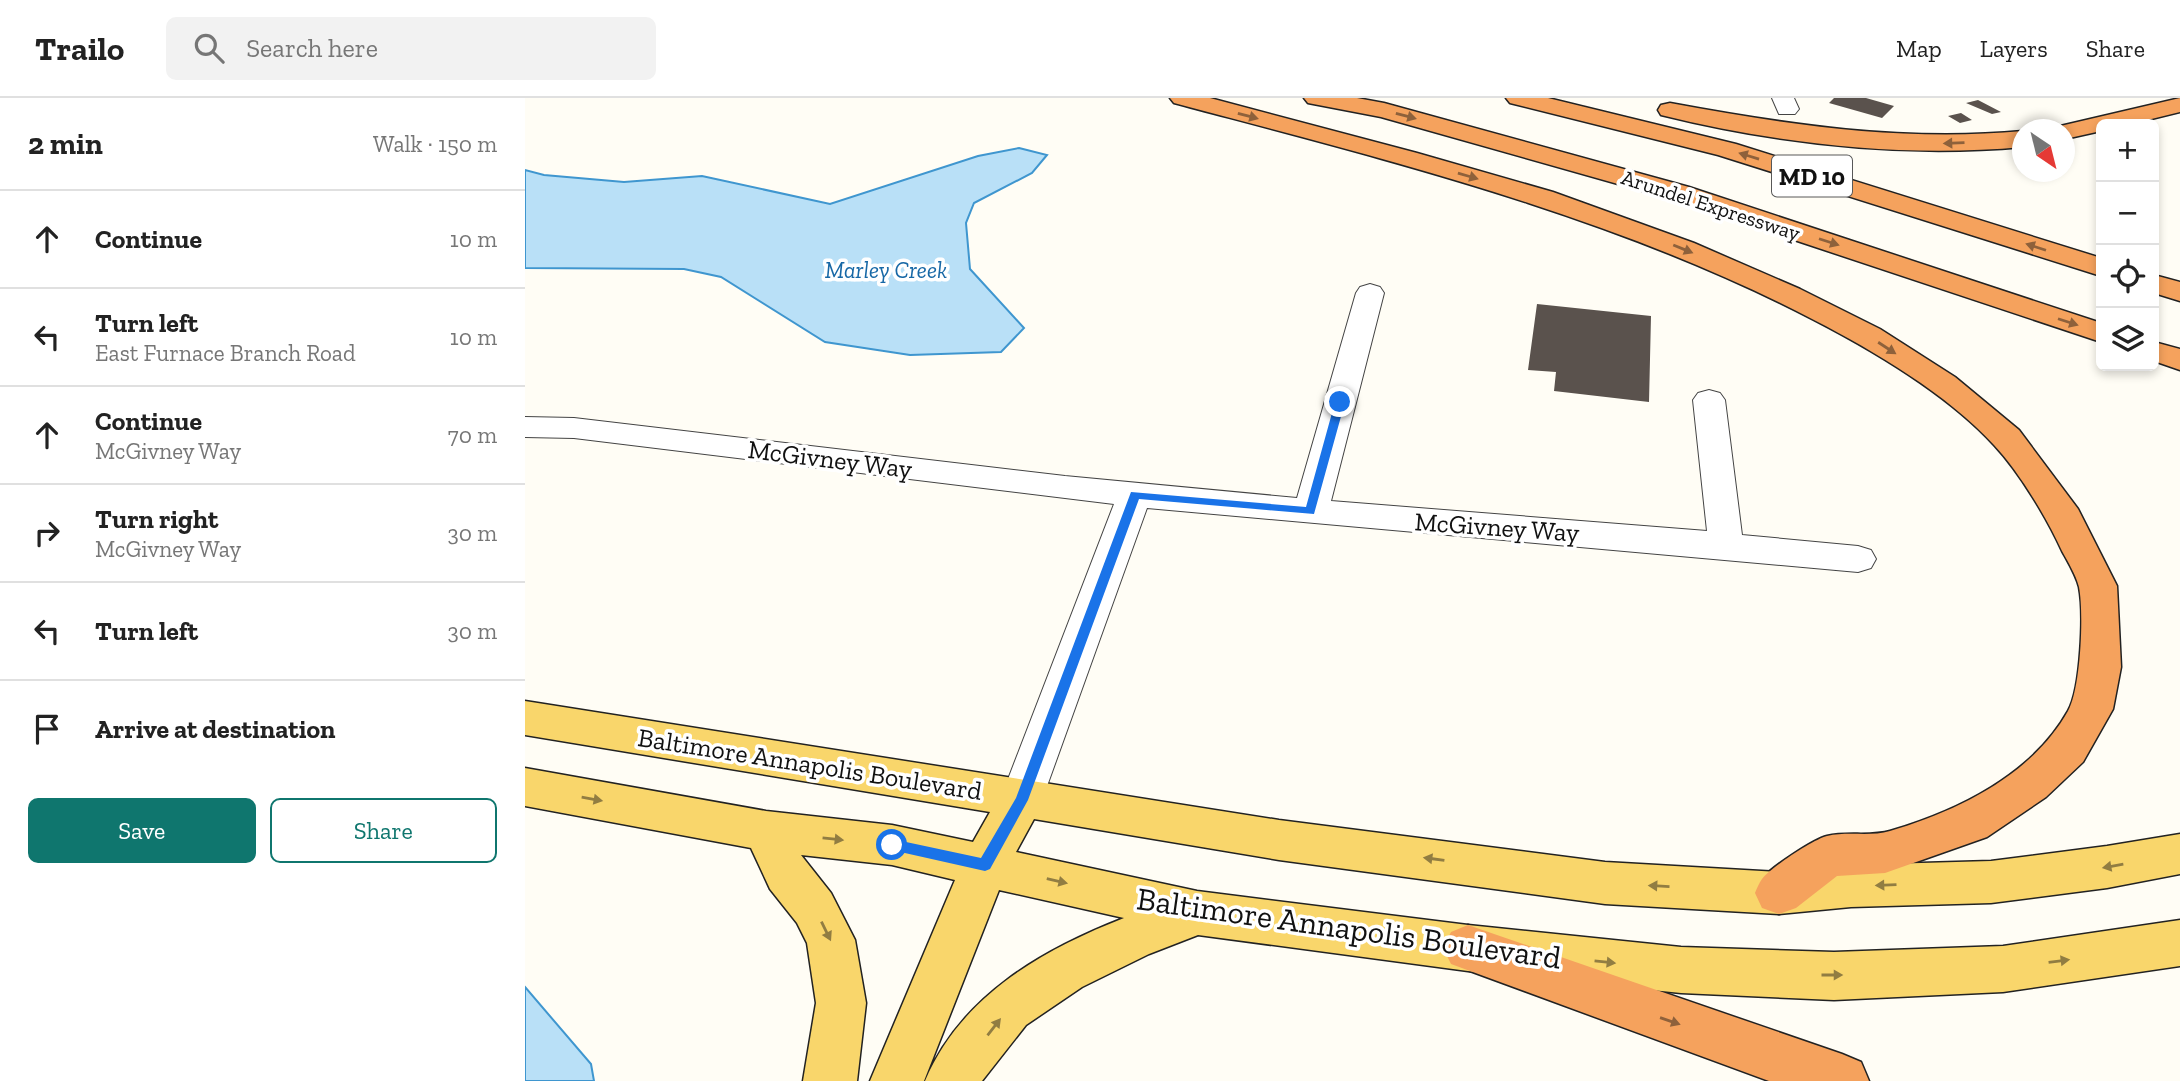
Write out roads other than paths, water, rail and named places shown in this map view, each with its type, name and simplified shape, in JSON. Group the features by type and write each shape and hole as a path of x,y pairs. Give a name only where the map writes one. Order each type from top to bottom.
{"highway":[{"path":"1182,98 1543,198 1684,249 1789,295 1869,336 1944,384 2007,438 2066,517 2098,586 2101,667 2092,709 2068,749 2030,784 1971,823 1885,853 1828,856 1779,893"},
{"name":"Arundel Expressway","path":"1316,98 1384,110 1680,193 2096,331"},
{"name":"Arundel Expressway","path":"1518,98 1727,149 2096,265"},
{"path":"1606,98 1813,136 1947,143 2012,140"},
{"path":"2123,119 2180,105"},
{"path":"2075,130 2096,125"},
{"path":"2159,286 2180,292"},
{"path":"2159,353 2180,360"},
{"path":"1468,948 1842,1081"}],"main road":[{"name":"Baltimore Annapolis Boulevard","path":"525,719 1279,840 1605,883 1779,893 1851,886 1991,882 2107,867 2180,854"},
{"name":"Baltimore Annapolis Boulevard","path":"525,787 766,831 892,845 1197,914 1468,948 1681,970 1834,976 2003,968 2180,943"},
{"path":"897,1081 985,864 1021,800"},
{"path":"766,831 787,874 814,908 831,940 841,1003 829,1081"},
{"path":"952,1081 961,1065 1008,1008 1064,970 1132,938 1197,914"}],"street":[{"path":"1311,511 1370,293"},
{"path":"1709,400 1726,544"},
{"name":"McGivney Way","path":"525,427 574,428 1135,495 1453,524 1726,544 1858,559"},
{"path":"1021,800 1135,495"}],"water":[{"name":"Marley Creek","path":"1019,148 1047,155 1032,173 974,203 966,223 970,269 1024,328 1001,352 910,355 825,342 721,277 684,269 525,268 525,170 544,175 624,182 702,176 830,204 978,156"},
{"path":"525,987 591,1064 594,1081 525,1081"}]}
